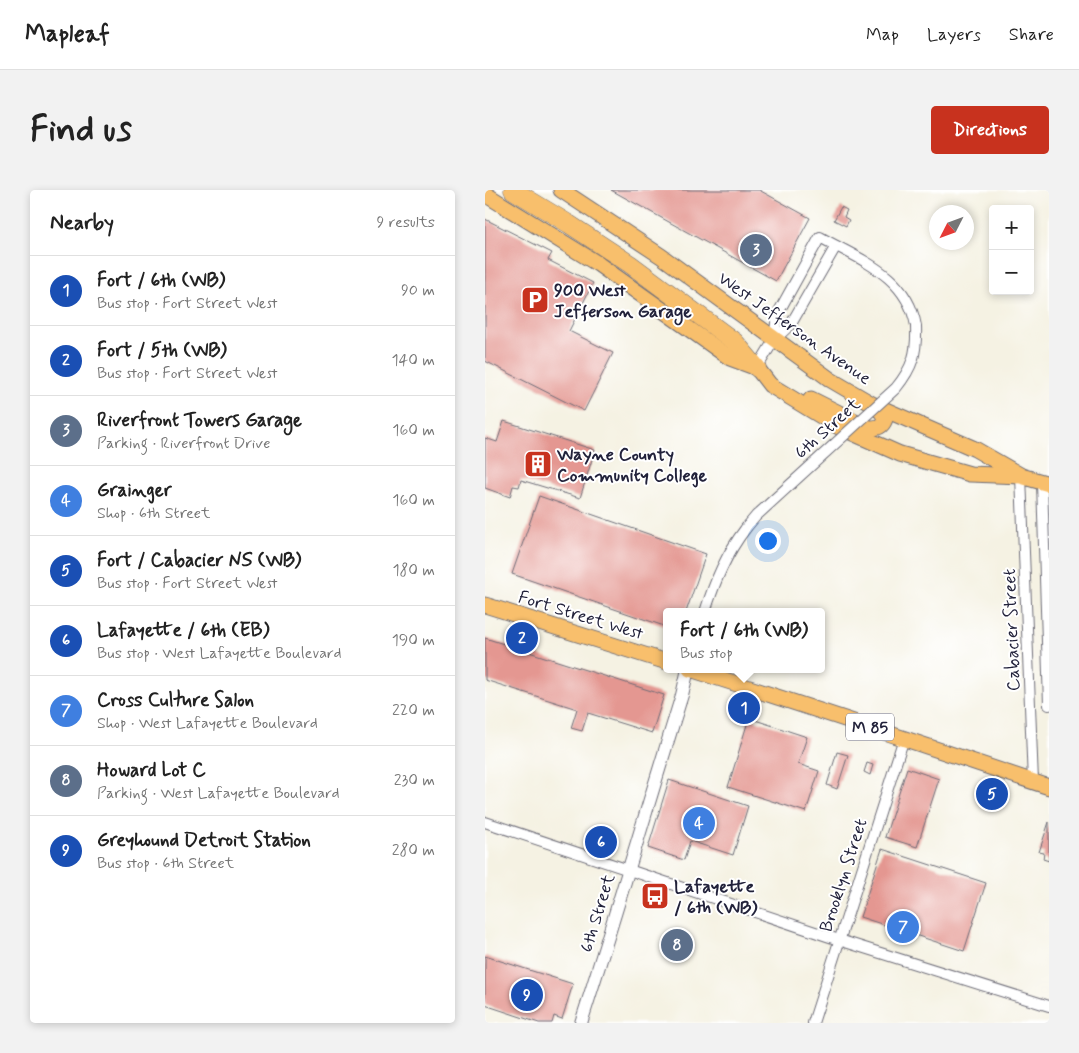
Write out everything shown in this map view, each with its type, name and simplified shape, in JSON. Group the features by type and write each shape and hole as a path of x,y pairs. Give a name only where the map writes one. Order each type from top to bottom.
{"highway":[{"path":"513,190 630,264 735,342 757,368"}],"main road":[{"name":"West Jefferson Avenue","path":"561,190 661,256 831,380 872,404 975,449 1021,476"},
{"name":"West Jefferson Avenue","path":"485,194 598,264 730,358 757,368 770,385 839,427 900,454 970,474 1021,476 1045,483"},
{"path":"783,392 811,399 869,428 877,428 883,424 885,419 882,412 872,404"},
{"name":"Fort Street West","path":"485,605 663,661"},
{"name":"M 85","path":"701,673 1049,787"}],"street":[{"name":"6th Street","path":"706,608 716,576 725,559 755,516 896,388 904,378 914,359 916,326 911,306 896,284 875,267 820,237 777,315 774,340"},
{"path":"757,368 774,340 791,324 836,246"},
{"name":"Cabacier Street","path":"1021,476 1033,782"},
{"name":"Cabacier Street","path":"1045,483 1049,705"},
{"name":"6th Street","path":"581,1023 688,673"},
{"name":"Brooklyn Street","path":"813,1023 904,738"},
{"path":"485,822 839,940 1049,1006"}],"building":[{"path":"611,190 759,190 810,218 776,281"},
{"path":"841,207 847,210 844,217 849,220 846,226 834,220"},
{"name":"900 West Jefferson Garage","path":"485,219 552,253 548,260 593,283 569,331 613,353 584,411 485,361"},
{"name":"Wayne County Community College","path":"504,421 595,450 580,498 521,480 519,487 513,486 510,497 485,488 485,438 497,442"},
{"path":"539,496 706,554 687,608 663,608 663,626 512,574"},
{"path":"485,638 664,695 652,733 588,713 582,731 571,728 577,709 485,680"},
{"path":"749,718 807,737 798,764 819,771 806,812 728,787"},
{"path":"837,752 848,755 837,789 827,785"},
{"path":"867,763 873,765 870,775 864,772"},
{"path":"907,768 939,779 917,847 885,837"},
{"path":"669,780 748,806 733,855 690,841 684,860 648,848"},
{"path":"1049,822 1049,861 1043,859 1044,853 1039,852"},
{"path":"882,849 986,883 964,951 860,917"},
{"path":"485,956 573,984 562,1019 554,1016 552,1023 539,1023 485,1005"}],"place":[{"name":"Riverfront Towers Garage","path":"756,250"},
{"name":"900 West Jefferson Garage","path":"535,300"},
{"name":"Wayne County Community College","path":"538,464"},
{"name":"Fort / 5th (WB)","path":"522,638"},
{"name":"Fort / 6th (WB)","path":"744,708"},
{"name":"Fort / Cabacier NS (WB)","path":"992,794"},
{"name":"Grainger","path":"699,823"},
{"name":"Lafayette / 6th (EB)","path":"601,842"},
{"name":"Lafayette / 6th (WB)","path":"655,896"},
{"name":"Cross Culture Salon","path":"903,927"},
{"name":"Howard Lot C","path":"677,945"},
{"name":"Greyhound Detroit Station","path":"527,995"}]}
